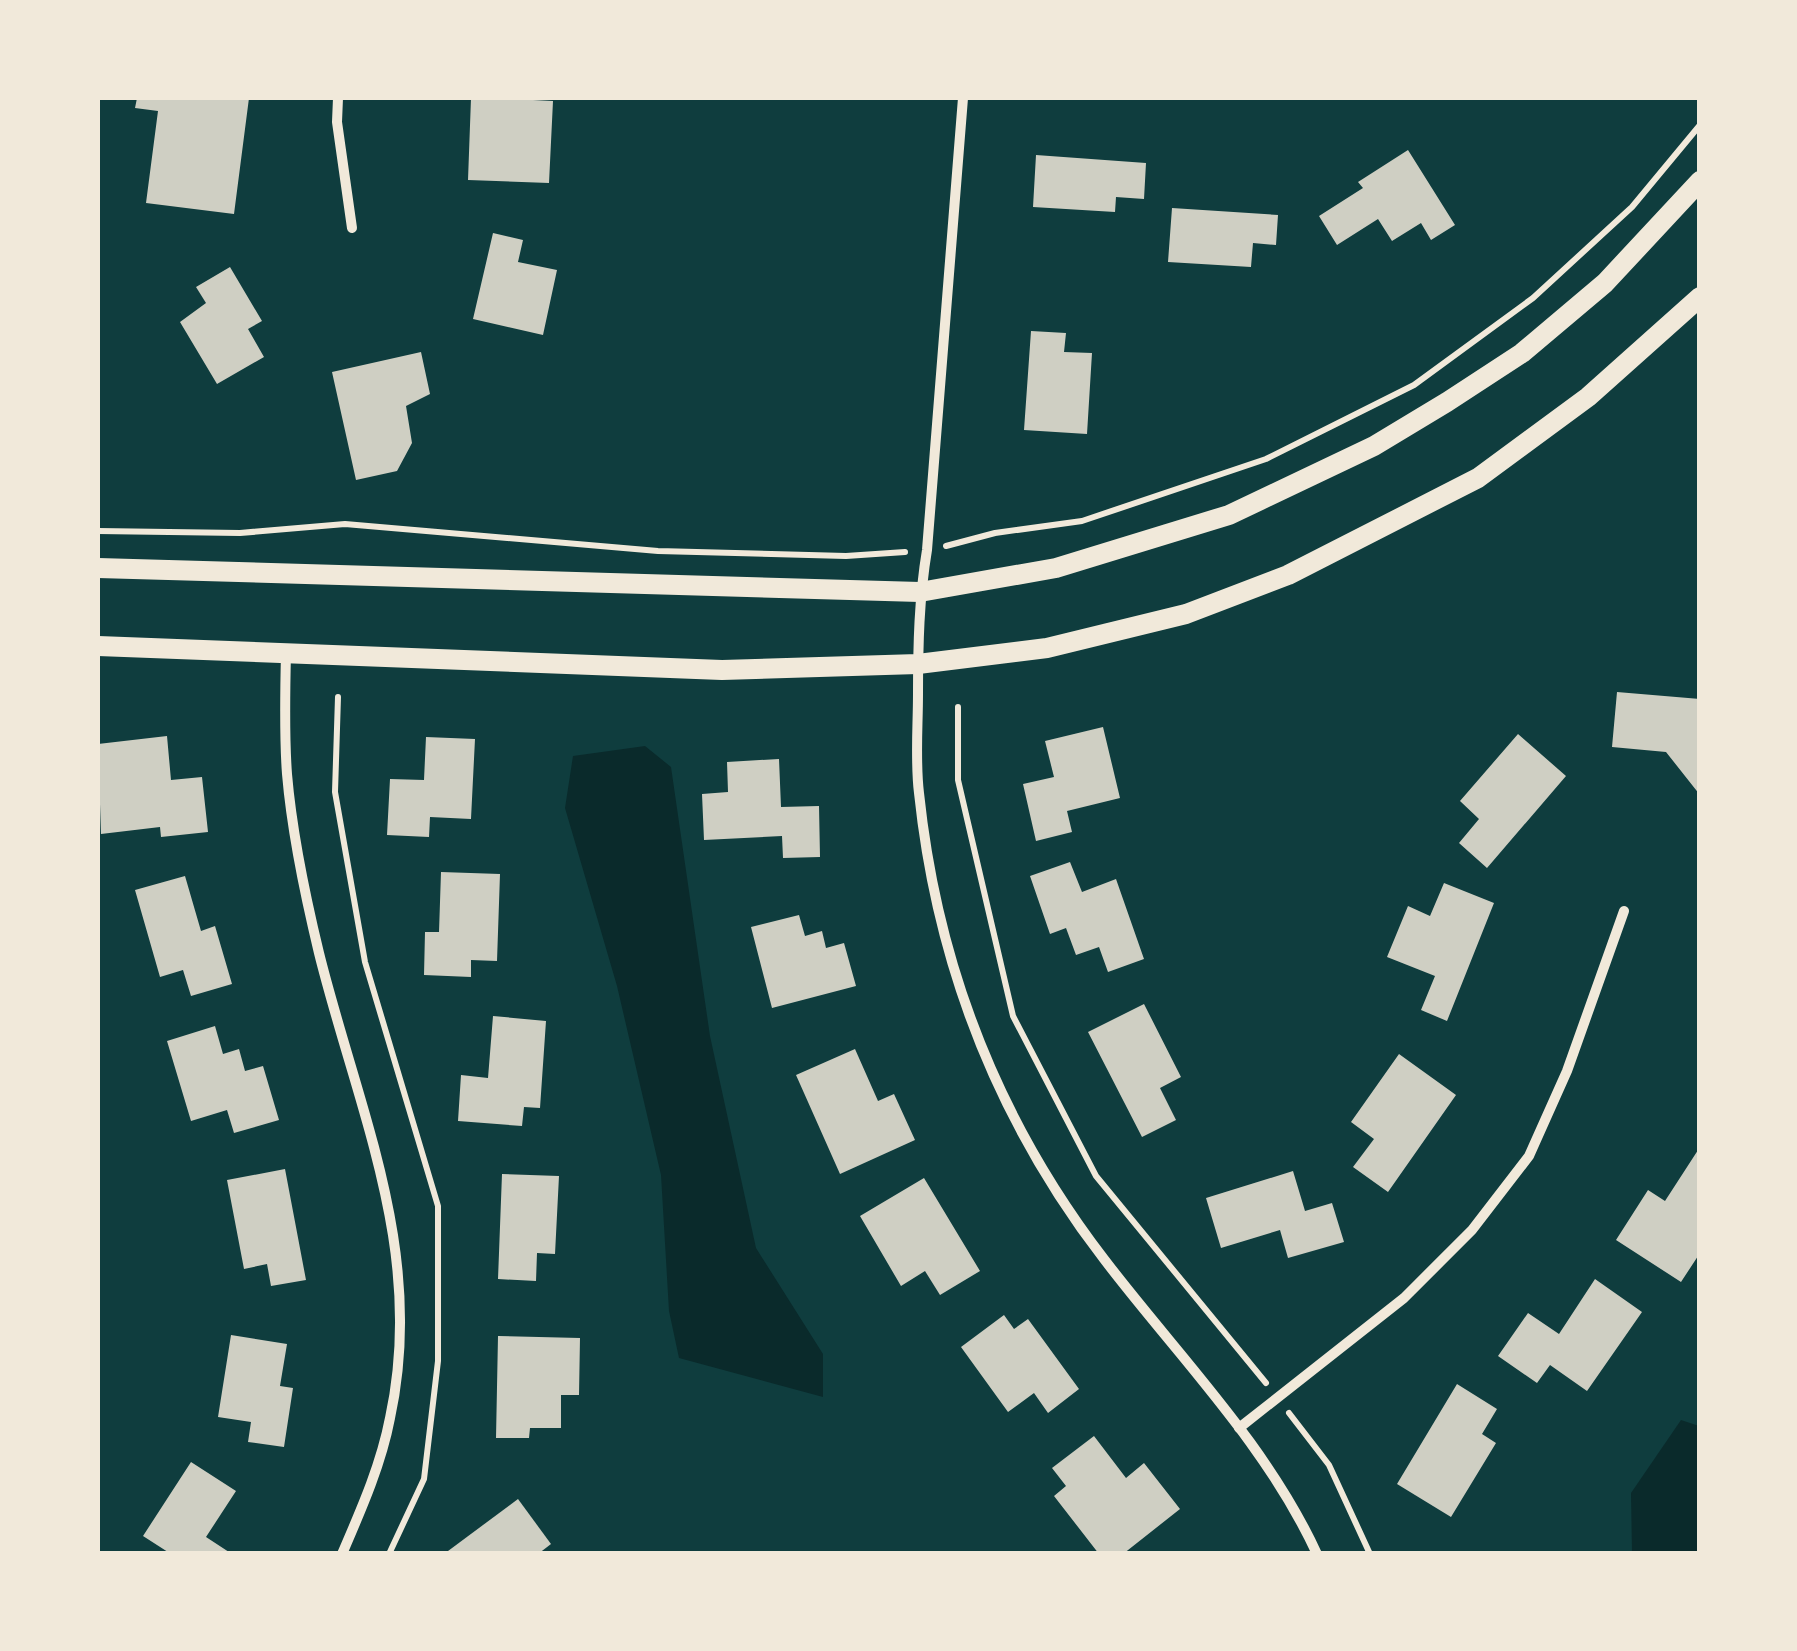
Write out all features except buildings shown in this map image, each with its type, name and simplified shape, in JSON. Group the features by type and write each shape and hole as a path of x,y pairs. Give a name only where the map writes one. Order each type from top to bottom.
{"main road":[{"path":"98,568 920,592 1056,568 1224,516 1374,446 1522,353 1605,283 1700,181"},
{"path":"98,646 722,670 918,664 1014,653 1097,636 1186,614 1288,575 1478,478 1588,397 1700,297"}],"street":[{"path":"338,98 336,122 352,228"},
{"path":"964,98 927,550 920,592 918,664 918,790 934,890 958,990 997,1084 1056,1192 1102,1258 1259,1452 1317,1554"},
{"path":"286,654 287,774 300,864 320,955 378,1156 396,1243 400,1332 390,1418 364,1504 342,1554"},
{"path":"1239,1428 1404,1298 1472,1230 1529,1156 1566,1072 1624,911"}],"path":[{"path":"958,707 958,780 1013,1016 1096,1176 1329,1465 1370,1554"}],"water":[{"path":"645,746 671,767 710,1036 756,1248 823,1354 823,1397 679,1358 669,1311 661,1175 617,986 565,808 573,756"},
{"path":"1681,1420 1699,1426 1699,1553 1632,1553 1631,1493"}]}
